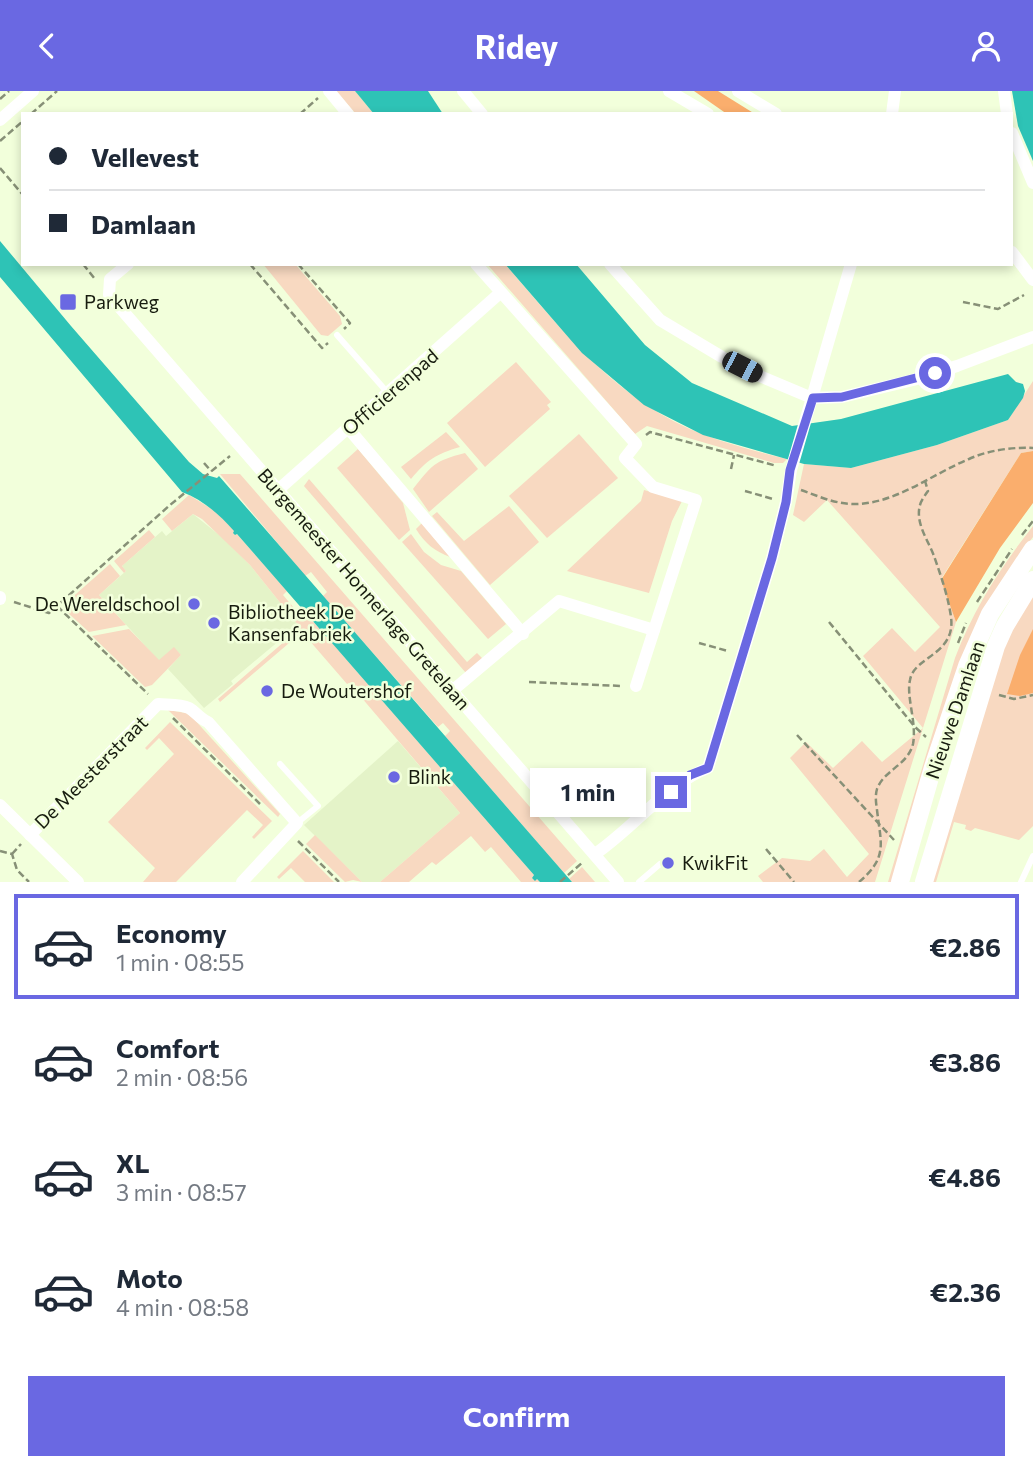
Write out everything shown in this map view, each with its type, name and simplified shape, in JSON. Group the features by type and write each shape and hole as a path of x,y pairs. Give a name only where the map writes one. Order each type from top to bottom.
{"street":[{"path":"0,120 33,91"},
{"path":"463,91 480,112"},
{"path":"669,91 705,112"},
{"path":"738,91 773,112"},
{"path":"892,112 895,91"},
{"path":"1004,91 1007,112"},
{"path":"324,95 345,112"},
{"path":"1013,135 1033,183"},
{"path":"1013,253 1033,280"},
{"name":"Burgemeester Honnerlage Gretelaan","path":"126,266 110,279 109,295 618,882"},
{"path":"478,266 636,444 625,458 653,487 696,501 636,686"},
{"path":"612,266 660,320 732,362 813,398 842,397 913,380 1033,337"},
{"path":"594,854 612,842 690,775 708,768 772,558 786,502 790,470 850,266"},
{"name":"Officierenpad","path":"278,490 500,293"},
{"path":"348,428 523,634"},
{"name":"Nieuwe Damlaan","path":"900,882 933,767 967,666 990,614 1033,549"},
{"name":"Nieuwe Damlaan","path":"924,882 996,646 1033,580"},
{"path":"452,691 559,601 654,630"},
{"name":"De Meesterstraat","path":"30,835 158,704 190,709 200,719 208,722 293,828"},
{"path":"0,805 78,882"},
{"path":"242,882 293,828"}],"lane":[{"path":"337,335 388,394"},
{"path":"280,764 318,806 293,828"},
{"path":"1021,882 1033,856"},
{"path":"639,882 660,864"}],"path":[{"path":"0,99 9,91"},
{"path":"33,112 57,91"},
{"path":"303,112 324,95"},
{"path":"0,141 21,123"},
{"path":"0,168 21,193"},
{"path":"252,266 322,348 350,323 300,266"},
{"path":"963,302 998,309 1024,295"},
{"path":"636,444 650,432 790,470"},
{"path":"0,598 49,613 170,505 241,447"},
{"path":"789,485 826,499 853,504 879,501 971,458 1012,447 1033,448"},
{"path":"731,468 735,454"},
{"path":"204,463 210,473"},
{"path":"859,882 878,863 881,850 877,790 882,780 906,759 912,746 915,727 909,682 914,669 947,641 951,621 946,592 933,552 922,530 920,505 928,491 925,481"},
{"path":"745,491 786,502"},
{"path":"57,607 261,805"},
{"path":"829,622 927,738"},
{"path":"699,643 741,655"},
{"path":"529,682 636,686"},
{"path":"996,694 1014,699 1033,695"},
{"path":"797,735 896,843"},
{"path":"293,828 339,882"},
{"path":"766,849 794,882"},
{"path":"0,851 12,855 17,870 29,882"},
{"path":"560,882 578,865"}],"shaded area":[{"path":"336,91 355,91 372,112 354,112"},
{"path":"694,91 718,91 752,112 724,112"},
{"path":"265,266 297,266 340,316 342,324 328,336 321,335"},
{"path":"489,266 507,266 594,363 645,404 705,435 787,459 783,463 774,463 647,426 635,434"},
{"path":"516,362 551,402 547,405 550,409 485,467 447,423"},
{"path":"1033,381 1033,451 1021,453 941,579 956,622 923,728 863,656 892,628 915,652 940,627 827,500 804,522 793,515 804,464 851,468 937,445 1008,420"},
{"path":"446,432 460,447 432,459 411,479 401,467"},
{"path":"579,434 618,478 547,538 509,496"},
{"path":"358,449 403,503 410,530 399,540 337,468"},
{"path":"1033,451 1033,503 1000,548 956,622 941,580 1021,453"},
{"path":"465,453 478,469 429,512 413,489 434,465"},
{"path":"220,474 240,474 577,861 564,873 445,736 450,731 443,723 438,727 323,596 327,592 311,572 305,576"},
{"path":"309,479 467,662 477,653 483,659 466,673 304,486"},
{"path":"644,490 682,501 672,521 649,593 567,571 641,501"},
{"path":"189,495 215,511 235,531 235,535 237,534 287,591 283,595 300,615 304,612 320,629 534,875 532,878 540,882 521,882 491,847 485,852 471,836 436,865 432,862 409,882 380,882 460,813 302,632 220,702 218,699 285,641 283,638 298,625 250,565 202,519 193,514 172,531 162,519"},
{"path":"509,506 539,542 490,585 432,516 437,512 464,541"},
{"name":"De Wereldschool","path":"193,514 223,538 250,565 298,625 231,681 233,684 204,708 168,669 181,655 174,648 159,661 99,595 126,571 122,566 162,531 166,536"},
{"path":"422,523 450,557 423,539 416,529"},
{"path":"1033,526 1033,537 1015,562 894,882 888,882 962,640 989,589"},
{"path":"149,530 155,537 122,566 126,571 124,573 114,561"},
{"path":"411,534 424,552 441,565 461,571 506,624 488,639 402,542"},
{"path":"110,564 120,576 99,595 126,625 89,632 67,612 68,601"},
{"path":"1033,587 1033,826 1019,840 975,828 971,831 965,829 966,825 954,822 936,882 929,882 995,659"},
{"path":"129,629 159,660 174,647 181,655 152,685 145,687 92,636"},
{"path":"1033,629 1033,693 1020,696 1007,694 1020,655"},
{"path":"168,710 186,713 193,718 280,814 278,817"},
{"path":"170,722 272,821 254,839 252,837 263,825 247,810 176,882 143,882 155,868 108,822 174,754 159,738 147,750 145,748"},
{"path":"923,728 875,882 763,882 758,876 782,858 810,861 824,849 847,877 869,854 790,758 806,742 833,768 862,741 882,762"},
{"name":"Blink","path":"398,741 460,813 380,882 362,882 304,825"},
{"path":"315,835 362,882 345,882 306,844"},
{"path":"303,851 334,882 305,882 291,868 279,879 277,877"},
{"path":"582,867 595,882 572,882 569,879"}],"water":[{"path":"355,91 428,91 442,112 372,112"},
{"path":"1012,91 1033,91 1033,161 1018,126"},
{"path":"0,241 189,462 203,474 217,478 219,476 572,882 540,882 532,878 534,875 237,534 235,535 210,508 182,492 0,277"},
{"path":"507,266 578,266 645,345 692,383 792,426 841,419 1008,374 1016,382 1023,384 1025,391 1008,420 937,445 851,468 804,464 703,435 644,405 582,353"}],"place":[{"name":"Parkweg","path":"68,302"},
{"name":"De Wereldschool","path":"194,604"},
{"name":"Bibliotheek De Kansenfabriek","path":"214,623"},
{"name":"De Woutershof","path":"267,691"},
{"name":"Blink","path":"394,777"},
{"name":"KwikFit","path":"668,863"}],"route":[{"path":"671,792 690,775 708,768 772,558 786,502 790,470 813,398 842,397 935,373"}]}
